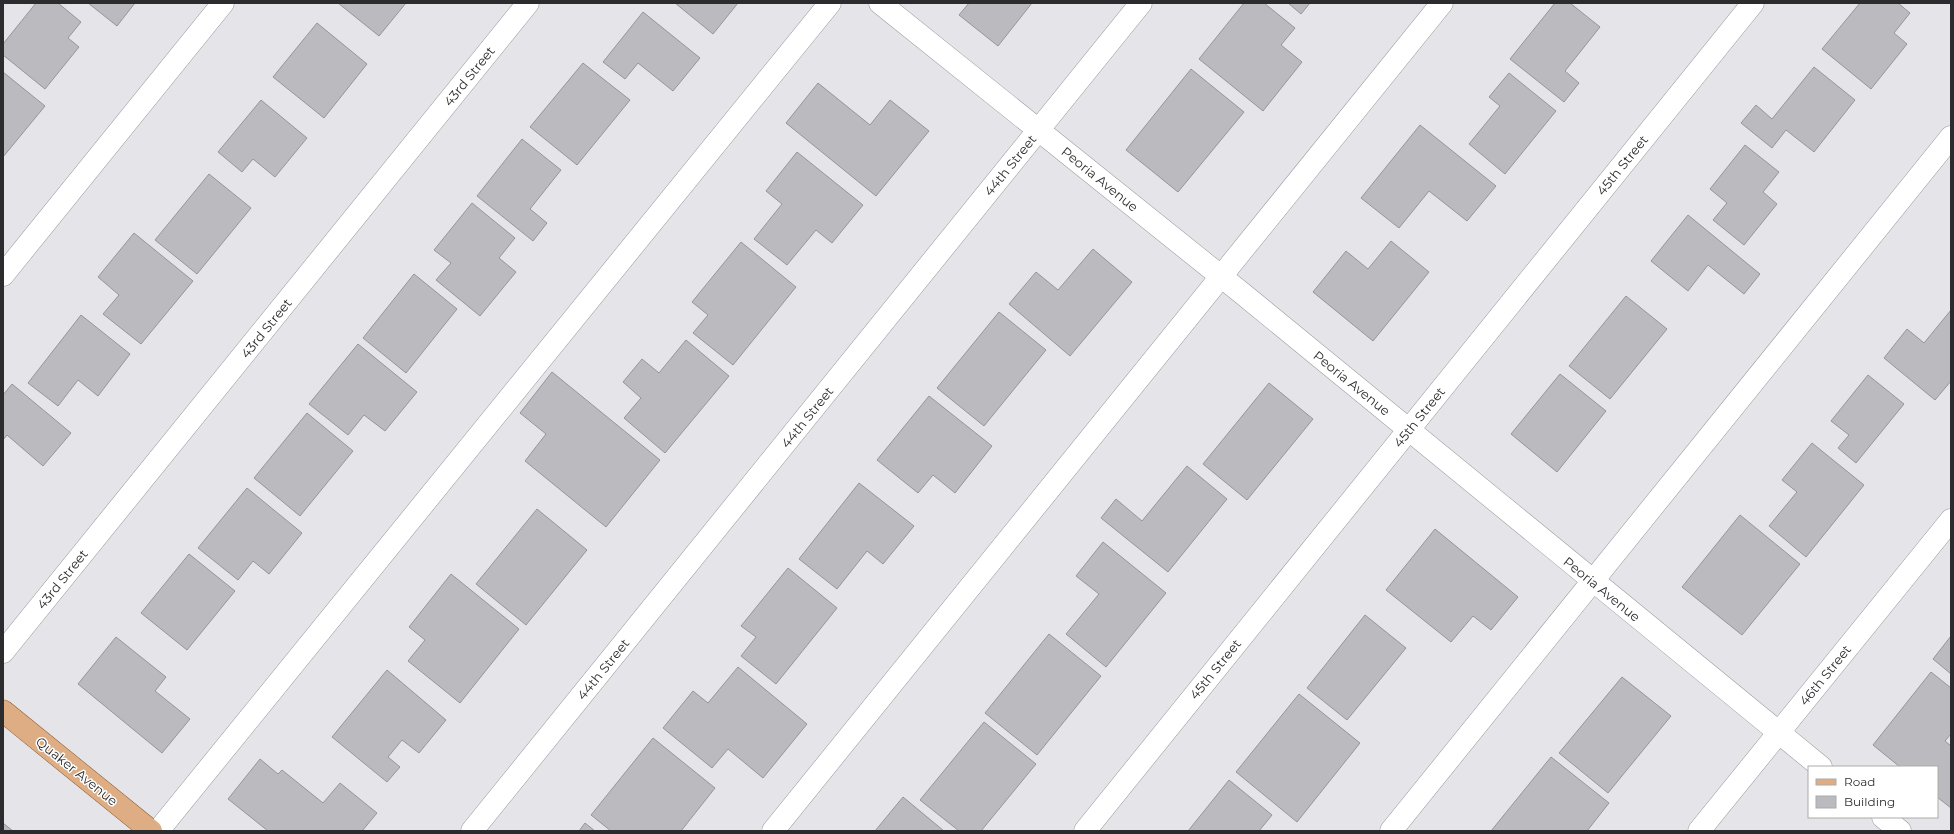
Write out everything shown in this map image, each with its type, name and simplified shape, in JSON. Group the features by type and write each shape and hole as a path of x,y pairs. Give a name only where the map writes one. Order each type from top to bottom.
{"main road":[{"name":"Quaker Avenue","path":"3,711 151,831"}],"street":[{"path":"3,275 224,3"},
{"name":"43rd Street","path":"3,652 528,3"},
{"path":"158,831 830,3"},
{"name":"Peoria Avenue","path":"880,3 1222,277 1820,766"},
{"name":"44th Street","path":"472,831 1141,3"},
{"path":"773,831 1442,3"},
{"name":"45th Street","path":"1085,831 1752,3"},
{"path":"1392,831 1951,137"},
{"name":"46th Street","path":"1699,831 1951,520"},
{"path":"1884,818 1900,831"}],"building":[{"path":"36,3 58,3 81,22 68,38 79,47 45,89 3,55 3,44"},
{"path":"88,3 135,3 117,26"},
{"path":"338,3 406,3 379,36"},
{"path":"675,3 738,3 713,34"},
{"path":"969,3 1032,3 998,46 959,15"},
{"path":"1244,3 1264,3 1295,28 1281,45 1302,62 1263,111 1199,59"},
{"path":"1288,3 1310,3 1301,14"},
{"path":"1555,3 1570,3 1600,27 1565,71 1579,83 1564,102 1510,59"},
{"path":"1860,3 1898,3 1910,13 1894,33 1907,44 1871,89 1822,49"},
{"path":"643,12 700,58 673,91 638,63 625,79 603,62"},
{"path":"317,23 367,64 324,118 273,77"},
{"path":"583,63 630,100 577,165 530,127"},
{"path":"1814,67 1855,100 1814,152 1786,130 1772,148 1741,123 1756,105 1772,119"},
{"path":"1191,69 1244,112 1178,192 1126,150"},
{"path":"3,72 45,106 3,157"},
{"path":"1509,73 1556,111 1505,174 1469,144 1500,106 1489,97"},
{"path":"818,83 870,125 890,100 929,131 876,196 786,123"},
{"path":"261,100 307,138 275,177 253,159 242,172 218,152"},
{"path":"1420,125 1496,186 1467,221 1429,191 1399,228 1361,198"},
{"path":"522,139 561,170 530,209 547,223 533,241 477,196"},
{"path":"1745,145 1779,172 1763,192 1777,204 1744,245 1713,220 1727,203 1710,189"},
{"path":"797,152 863,205 832,243 816,230 787,265 754,239 782,204 766,191"},
{"path":"209,174 251,208 197,274 155,240"},
{"path":"472,203 515,238 499,258 516,272 480,316 436,280 451,263 434,250"},
{"path":"1688,215 1760,274 1744,294 1708,265 1688,291 1651,261"},
{"path":"134,233 193,281 141,344 103,314 119,295 98,277"},
{"path":"1391,241 1429,272 1373,341 1313,292 1346,251 1368,269"},
{"path":"741,242 796,287 733,365 693,333 708,315 692,302"},
{"path":"1093,249 1132,282 1070,356 1009,304 1036,272 1058,290"},
{"path":"414,274 457,309 406,373 363,338"},
{"path":"1626,296 1667,329 1610,399 1569,366"},
{"path":"1951,310 1951,381 1935,400 1884,358 1907,329 1924,343"},
{"path":"999,312 1046,350 984,426 937,388"},
{"path":"81,315 130,354 98,396 78,380 58,406 28,383"},
{"path":"686,340 729,376 665,453 624,418 641,398 623,382 642,359 659,373"},
{"path":"358,344 417,392 385,431 364,415 348,435 309,404"},
{"path":"552,372 660,460 606,527 525,461 546,434 520,413"},
{"path":"1560,374 1606,411 1557,472 1511,434"},
{"path":"1868,375 1904,404 1856,463 1838,448 1849,435 1831,421"},
{"path":"1269,383 1313,419 1247,500 1203,464"},
{"path":"12,384 71,433 43,466 7,435 3,440 3,395"},
{"path":"929,396 992,446 955,493 933,475 918,493 877,460"},
{"path":"307,413 353,451 300,516 254,478"},
{"path":"1812,443 1864,485 1806,557 1769,526 1797,492 1782,480"},
{"path":"1187,466 1227,499 1168,572 1101,518 1116,499 1142,521"},
{"path":"859,483 914,526 883,564 867,551 837,589 799,559"},
{"path":"247,488 302,533 269,574 253,561 238,580 198,548"},
{"path":"537,509 587,550 526,625 476,584"},
{"path":"1740,515 1800,564 1742,635 1682,587"},
{"path":"1435,529 1518,597 1491,630 1473,616 1451,642 1386,590"},
{"path":"1103,542 1166,593 1106,667 1066,634 1099,594 1076,576"},
{"path":"189,554 235,591 187,650 141,613"},
{"path":"788,568 837,608 776,684 741,656 756,637 741,626"},
{"path":"451,574 519,629 460,703 408,661 425,640 409,627"},
{"path":"1365,615 1406,648 1347,720 1307,688"},
{"path":"1049,634 1101,676 1037,755 985,713"},
{"path":"1951,636 1951,674 1933,659"},
{"path":"116,637 166,677 155,691 190,719 162,753 78,684"},
{"path":"738,667 807,724 763,778 728,749 712,768 663,728 693,691 708,703"},
{"path":"387,670 446,720 419,753 402,740 388,757 400,767 387,782 332,737"},
{"path":"1931,672 1951,688 1951,734 1945,741 1951,746 1951,808 1938,798 1938,766 1899,766 1873,745"},
{"path":"1622,677 1671,716 1608,793 1559,753"},
{"path":"1299,694 1360,743 1297,822 1236,772"},
{"path":"984,722 1036,764 981,831 959,831 920,800"},
{"path":"653,738 715,788 681,831 611,831 591,815"},
{"path":"1551,757 1609,803 1587,831 1491,831"},
{"path":"260,759 278,774 282,770 323,803 340,783 377,813 362,831 268,831 228,799"},
{"path":"1229,780 1272,815 1259,831 1188,831"},
{"path":"903,797 944,831 875,831"},
{"path":"3,823 13,831 3,831"},
{"path":"585,823 595,831 579,831"}]}
